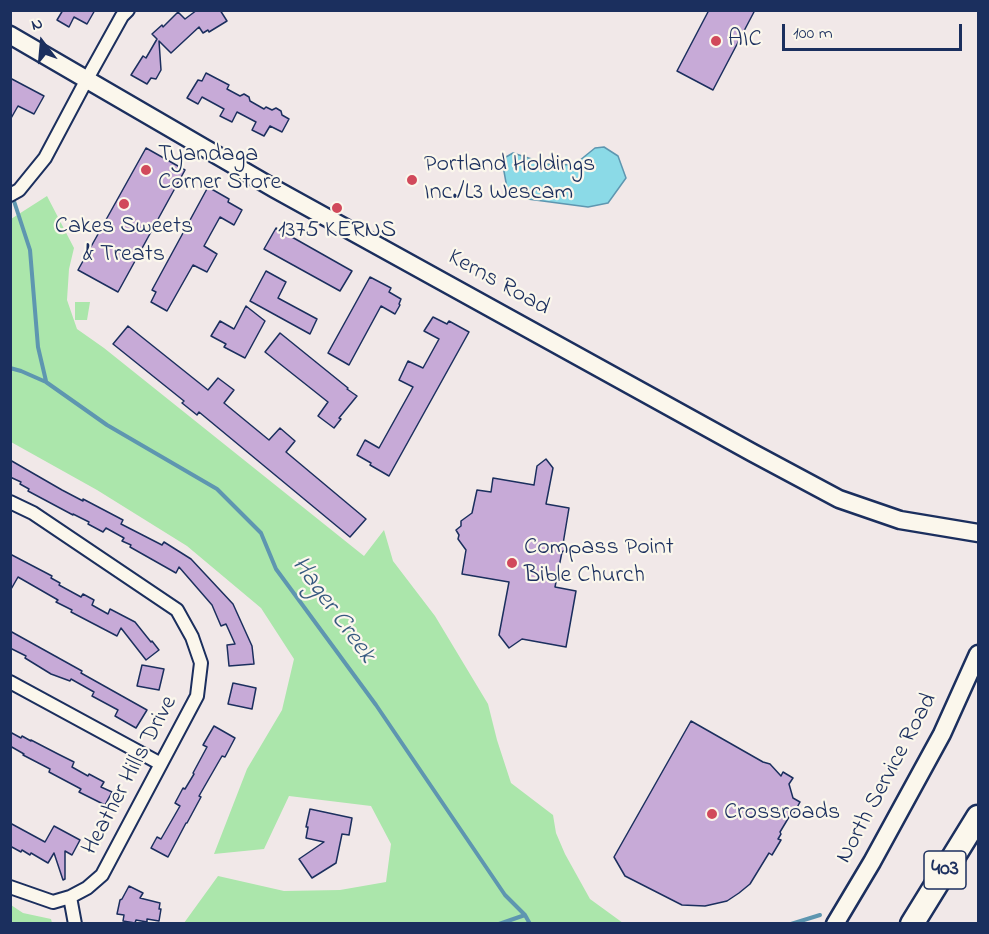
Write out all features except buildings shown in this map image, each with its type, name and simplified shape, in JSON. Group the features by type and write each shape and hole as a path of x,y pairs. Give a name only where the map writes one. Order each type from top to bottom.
{"highway":[{"name":"403","path":"912,924 978,817"}],"street":[{"path":"10,195 19,190 45,158 87,78 122,16 128,10"},
{"name":"Kerns Road","path":"10,35 334,222 839,499 900,520 978,533"},
{"name":"Heather Hills Drive","path":"10,502 33,513 177,610 192,637 201,663 197,696 102,875 87,888 70,897"},
{"name":"North Service Road","path":"835,924 872,862 942,734 978,654"},
{"path":"10,682 161,764"},
{"path":"10,886 53,902 70,897 75,924"}],"green space":[{"path":"47,196 74,248 69,269 67,300 77,329 104,348 364,556 384,530 393,561 435,616 488,704 511,783 553,815 556,833 565,854 590,899 623,923 184,923 218,876 284,891 340,890 386,882 391,844 371,806 289,796 264,849 214,854 247,769 282,710 294,659 261,608 187,546 97,490 11,442 11,219"},
{"path":"75,302 90,302 87,320 75,320"},
{"path":"11,905 23,913 51,919 52,923 11,923"}],"water":[{"path":"604,147 618,156 626,178 608,203 588,207 520,198 507,188 503,166 506,157 513,153 547,164 574,165 595,148"}],"waterway":[{"path":"12,195 30,250 38,347 46,381"},
{"name":"Hager Creek","path":"10,368 46,382 107,425 217,489 261,533 276,569 376,705 505,895 525,915 530,924"},
{"path":"499,924 525,915"},
{"name":"Hager Creek","path":"791,924 820,915"}],"place":[{"name":"AIC","path":"716,41"},
{"name":"Tyandaga Corner Store","path":"146,170"},
{"name":"Portland Holdings Inc./L3 Wescam","path":"412,180"},
{"name":"Cakes Sweets & Treats","path":"124,204"},
{"name":"1375 KERNS","path":"337,208"},
{"name":"Compass Point Bible Church","path":"512,563"},
{"name":"Crossroads","path":"712,814"}]}
